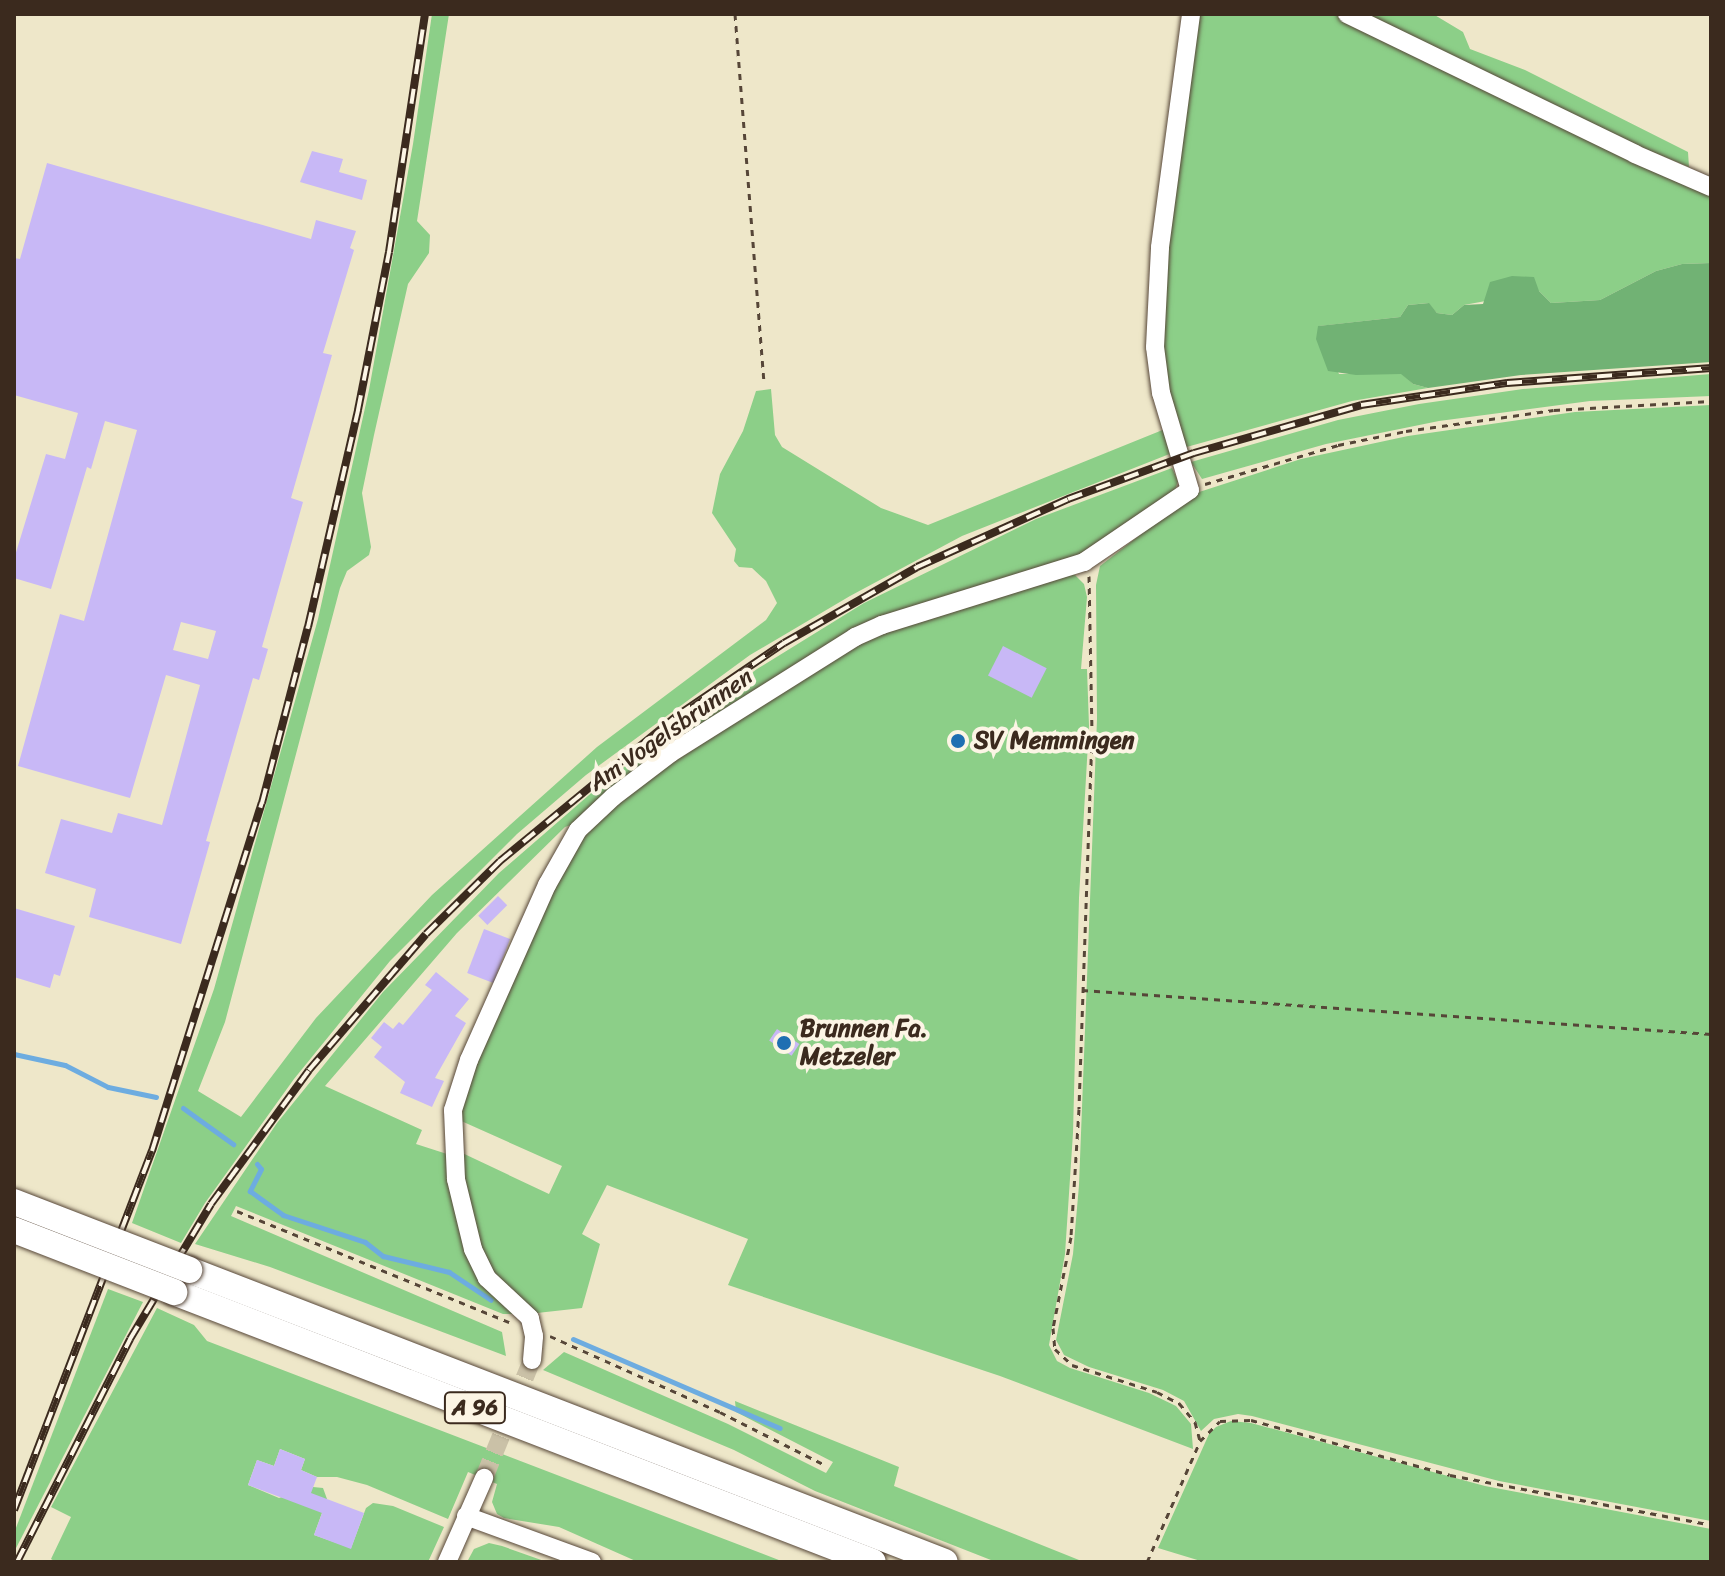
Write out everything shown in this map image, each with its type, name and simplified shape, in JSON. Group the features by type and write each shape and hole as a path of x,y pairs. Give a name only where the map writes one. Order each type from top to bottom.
{"highway":[{"name":"A 96","path":"14,1202 945,1562"},
{"name":"A 96","path":"14,1230 873,1562"}],"street":[{"path":"1190,490 1161,393 1155,347 1160,247 1191,14"},
{"path":"1347,14 1635,154 1711,187"},
{"name":"Am Vogelsbrunnen","path":"532,1360 534,1336 530,1318 487,1278 473,1249 456,1179 452,1118 469,1060 547,885 578,830 613,797 671,753 855,637 882,625 1084,562 1190,490"},
{"path":"447,1562 484,1478"},
{"path":"466,1516 592,1562"}],"path":[{"path":"735,14 764,384"},
{"path":"1190,490 1282,460 1406,431 1567,408 1711,401"},
{"path":"1084,562 1091,589 1092,735 1074,1192 1066,1270 1053,1328 1055,1349 1072,1365 1157,1392 1179,1403 1195,1422 1200,1441"},
{"path":"1082,990 1711,1034"},
{"path":"1147,1562 1200,1441 1220,1421 1251,1420 1450,1475 1711,1525"}],"green space":[{"path":"432,14 449,14 417,221 430,235 429,253 408,284 362,493 371,547 369,555 347,571 340,588 225,1022 198,1091 241,1117 316,1018 432,895 597,747 766,620 777,603 766,581 752,568 739,567 734,561 736,549 712,513 720,474 743,431 756,391 771,389 775,435 782,447 881,508 928,525 1165,429 1172,453 962,536 850,596 750,655 586,775 517,834 390,961 294,1079 205,1203 181,1243 132,1223 214,989 318,619 369,390 413,144"},
{"path":"1198,14 1333,14 1711,196 1711,263 1682,264 1656,271 1600,300 1551,303 1539,291 1464,305 1452,315 1437,313 1428,303 1408,305 1400,317 1319,326 1339,374 1402,374 1413,384 1428,388 1352,401 1183,448 1171,405 1161,344 1168,226"},
{"path":"1365,14 1433,14 1463,32 1470,49 1525,70 1688,152 1689,167 1619,138"},
{"path":"1711,263 1711,362 1521,375 1428,388 1413,384 1401,374 1356,375 1328,371 1316,339 1318,326 1400,317 1408,305 1429,303 1437,313 1452,315 1464,305 1483,304 1490,282 1512,276 1534,277 1539,291 1551,303 1600,300 1656,271 1682,264"},
{"path":"1711,374 1711,396 1590,401 1439,421 1326,444 1202,479 1191,462 1338,420 1419,404 1523,389"},
{"path":"1711,405 1711,1521 1499,1481 1252,1416 1238,1414 1214,1419 1201,1431 1184,1401 1163,1390 1089,1367 1064,1355 1056,1340 1073,1254 1079,1185 1097,719 1096,585 1100,566 1193,494 1301,459 1408,436 1575,412"},
{"path":"1172,468 1178,481 1175,490 1075,558 883,616 577,823 565,827 457,933 325,1086 422,1130 416,1144 447,1154 456,1205 513,1314 503,1314 236,1206 231,1216 502,1332 506,1356 270,1267 195,1244 277,1123 383,992 499,873 604,782 757,669 864,603 1036,519"},
{"path":"1074,574 1084,584 1087,597 1081,669 1087,669 1089,726 1079,898 1073,1133 1065,1254 1049,1345 1057,1361 1070,1368 1149,1393 1176,1406 1191,1424 1193,1449 1000,1376 728,1285 748,1239 607,1185 582,1234 600,1244 582,1308 537,1313 495,1277 482,1257 458,1151 549,1194 562,1166 459,1120 471,1076 571,849 629,791 863,640"},
{"path":"108,1289 143,1302 14,1552 14,1533"},
{"path":"157,1308 194,1325 207,1341 784,1562 638,1562 559,1527 504,1518 497,1514 492,1502 497,1484 468,1472 448,1519 367,1485 337,1477 317,1477 301,1470 305,1459 280,1449 274,1466 257,1460 248,1485 279,1498 313,1487 323,1488 327,1499 314,1535 351,1548 366,1508 373,1503 393,1506 444,1527 428,1562 56,1562 51,1559 71,1517 51,1507"},
{"path":"564,1352 728,1424 826,1473 833,1462 736,1412 735,1401 899,1467 894,1486 1084,1562 996,1562 815,1491 734,1450 543,1370"},
{"path":"1231,1421 1251,1423 1485,1486 1711,1529 1711,1562 1204,1562 1158,1548 1209,1434 1216,1427"},
{"path":"489,1543 547,1562 467,1562 474,1549"}],"building":[{"path":"312,151 343,159 339,172 367,180 362,200 300,182"},
{"path":"47,163 311,239 316,220 356,231 350,248 354,250 323,353 332,355 291,498 303,502 262,647 268,649 259,680 253,678 206,841 210,842 181,944 89,917 96,889 45,873 61,819 112,833 118,813 162,825 200,685 166,675 130,798 18,766 60,614 84,621 137,430 105,421 91,469 87,467 51,589 14,578 14,559 46,454 65,459 78,413 14,395 14,258 20,259","holes":["181,622 216,631 208,659 173,650"]},
{"path":"1003,646 1047,668 1032,698 988,675"},
{"path":"498,896 507,905 487,925 478,916"},
{"path":"14,908 75,926 60,976 54,974 50,988 14,977"},
{"path":"484,929 510,939 493,983 467,973"},
{"path":"436,972 469,999 455,1016 466,1023 435,1078 444,1081 432,1107 400,1093 405,1082 374,1057 382,1047 371,1038 384,1022 393,1029 399,1022 403,1025 432,990 425,985"},
{"name":"Brunnen Fa. Metzeler","path":"777,1029 799,1044 792,1056 769,1041"},
{"path":"280,1449 305,1459 301,1470 317,1477 311,1493 364,1513 351,1549 314,1535 322,1513 248,1485 257,1460 274,1466"}],"waterway":[{"path":"14,1054 65,1065 108,1087 156,1097"},
{"path":"183,1108 233,1144"},
{"path":"257,1164 261,1169 250,1191 283,1215 365,1242 383,1256 449,1272 491,1300"},
{"path":"573,1339 780,1428"}],"tunnel":[{"path":"484,1478 532,1360"}],"railway":[{"path":"14,1510 152,1151 262,803 308,627 358,410 389,252 425,14"},
{"path":"17,1562 130,1339 211,1204 309,1070 426,934 500,861 678,715 784,643 917,567 1068,499 1194,453 1361,405 1507,383 1711,368"}],"place":[{"name":"SV Memmingen","path":"958,741"},
{"name":"Brunnen Fa. Metzeler","path":"784,1043"}]}
